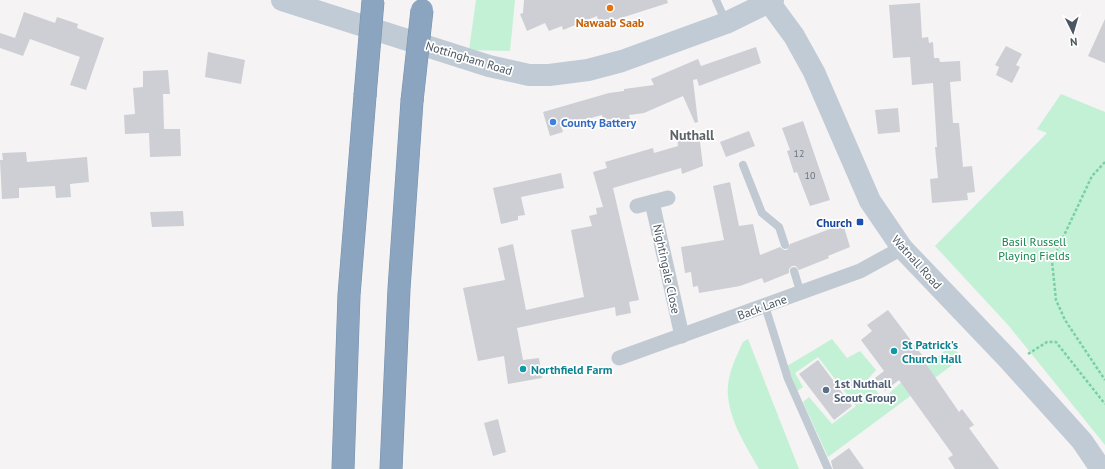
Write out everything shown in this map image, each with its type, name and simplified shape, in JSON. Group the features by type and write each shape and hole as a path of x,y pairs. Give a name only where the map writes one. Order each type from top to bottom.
{"highway":[{"path":"343,469 349,295 373,1"},
{"path":"391,469 399,290 412,101 422,5"}],"main road":[{"name":"Nottingham Road","path":"282,0 425,44 489,66 529,75 549,75 605,66 650,52 726,23 771,1"},
{"name":"Watnall Road","path":"771,1 794,36 814,72 870,201 902,248 1013,364 1082,441 1101,469"}],"street":[{"path":"638,206 668,198"},
{"name":"Nightingale Close","path":"652,202 682,336"},
{"name":"Back Lane","path":"619,358 801,294 860,271 902,248"}],"lane":[{"path":"716,0 726,23"},
{"path":"743,166 762,213 779,227 785,245"},
{"path":"794,271 801,294"},
{"path":"765,306 788,379 828,469"}],"path":[{"path":"1105,162 1092,176 1052,261 1054,291 1062,315 1105,380"},
{"path":"1013,364 1047,342 1056,342 1105,404"}],"green space":[{"path":"476,0 515,0 510,51 469,50"},
{"name":"Basil Russell Playing Fields","path":"1061,94 1105,112 1105,445 1009,326 935,246 1047,133 1037,129"},
{"path":"748,339 799,469 759,469 735,424 729,405 729,381 732,367 740,348 743,342"},
{"path":"832,339 847,358 860,351 876,370 868,379 880,396 885,397 905,379 908,383 950,346 963,357 828,457 803,402 809,397 832,424 856,406 818,357 795,373 803,387 797,391 787,366"}],"building":[{"path":"524,0 667,0 668,3 599,25 597,16 563,30 562,26 549,31 545,23 527,31 520,14 523,13"},
{"path":"920,3 922,38 928,37 929,43 933,42 934,58 939,58 940,62 960,61 961,81 950,82 953,123 959,123 963,167 972,166 975,192 967,193 968,200 932,203 930,179 938,178 935,147 937,147 933,83 912,85 910,57 893,58 889,5"},
{"path":"24,12 55,23 57,17 78,24 77,28 104,38 86,90 70,85 80,57 30,39 23,56 0,48 0,33 15,38"},
{"path":"1105,19 1105,63 1088,56"},
{"path":"1006,46 1022,54 1016,65 1020,67 1012,83 996,75 999,67 995,65"},
{"path":"756,47 761,63 699,86 697,79 693,80 698,122 695,123 683,96 644,113 629,115 630,119 618,120 618,127 604,129 602,115 561,126 563,132 550,136 543,112 609,93 624,91 624,89 654,85 651,79 698,59 701,66"},
{"path":"208,52 245,60 241,84 205,77"},
{"path":"168,70 170,94 163,94 164,129 180,129 181,156 150,157 149,133 125,134 124,115 135,114 133,88 143,87 143,71"},
{"path":"898,108 900,132 878,134 875,110"},
{"path":"803,121 830,200 810,206 797,172 794,173 787,151 790,150 782,128"},
{"path":"749,131 755,146 726,157 720,142"},
{"path":"699,134 703,166 682,174 681,168 613,188 639,300 629,302 631,313 616,316 615,307 517,328 523,360 539,358 542,378 508,384 504,356 478,361 463,288 505,280 498,248 513,244 526,310 584,297 571,230 592,226 589,216 597,214 596,208 603,207 593,172 607,168 605,162 653,148 654,153 678,146 677,136"},
{"path":"26,152 27,162 87,157 89,182 70,184 71,197 56,198 55,186 19,188 19,198 2,199 0,160 3,160 2,153"},
{"path":"561,173 564,188 521,197 525,215 518,216 518,220 501,224 493,188"},
{"path":"730,182 739,226 753,224 760,255 780,247 787,250 790,244 843,224 850,247 828,256 829,258 799,270 796,266 792,266 789,269 789,273 764,283 762,278 740,286 699,293 698,286 693,287 691,272 685,273 681,247 724,240 713,186"},
{"path":"183,211 184,226 152,227 150,212"},
{"path":"888,310 928,363 926,364 959,412 962,409 974,425 969,428 999,469 955,469 948,458 953,455 899,380 885,391 875,378 884,371 861,340 872,331 867,325"},
{"name":"1st Nuthall Scout Group","path":"818,360 852,406 834,420 799,374"},
{"path":"498,419 506,452 493,456 484,423"},
{"path":"849,448 864,469 833,469 831,461"}],"place":[{"name":"Nawaab Saab","path":"610,8"},
{"name":"County Battery","path":"553,122"},
{"name":"Church","path":"860,222"},
{"name":"St Patrick's Church Hall","path":"894,351"},
{"name":"Northfield Farm","path":"523,369"},
{"name":"1st Nuthall Scout Group","path":"826,390"}],"district":[{"name":"Nuthall","path":"692,135"}]}
